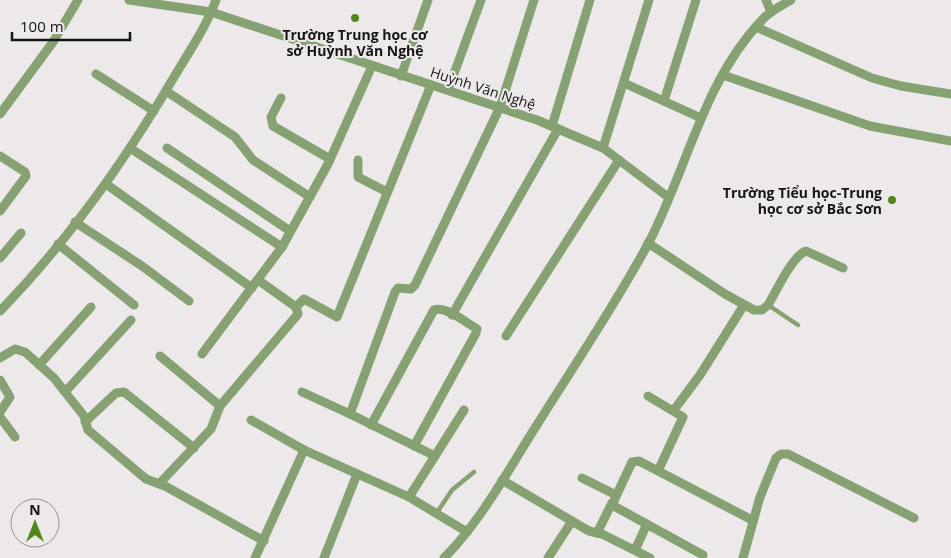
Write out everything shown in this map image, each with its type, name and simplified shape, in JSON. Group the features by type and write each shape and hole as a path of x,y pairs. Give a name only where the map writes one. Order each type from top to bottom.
{"street":[{"path":"0,114 53,42 78,0"},
{"name":"Huỳnh Văn Nghệ","path":"129,0 211,12 500,107 603,148 668,197"},
{"path":"0,311 24,287 106,184 166,91 216,0"},
{"path":"401,76 428,0"},
{"path":"448,90 481,0"},
{"path":"350,414 395,292 398,288 412,290 415,285 500,107 534,0"},
{"path":"452,315 555,128 590,0"},
{"path":"603,148 649,0"},
{"path":"664,101 696,0"},
{"path":"766,0 771,12"},
{"path":"444,558 467,532 502,480 594,335 648,243 701,118 732,58 756,27 771,12 791,0"},
{"path":"756,27 872,78 951,94"},
{"path":"202,354 282,247 330,159 372,66"},
{"path":"96,74 154,110"},
{"path":"723,75 870,126 951,141"},
{"path":"624,83 701,118"},
{"path":"296,306 304,299 337,318 346,300 430,85"},
{"path":"166,91 235,137 253,160 310,197"},
{"path":"281,98 271,117 274,126 330,159"},
{"path":"130,148 282,247"},
{"path":"167,148 290,231"},
{"path":"0,156 25,172 26,176 0,211"},
{"path":"358,160 358,177 387,192"},
{"path":"506,336 619,160"},
{"path":"106,184 252,288"},
{"path":"75,222 142,266 189,301"},
{"path":"0,258 21,233"},
{"path":"648,243 754,310 762,310 768,305 795,261 803,252 806,251 843,268"},
{"path":"58,244 134,304"},
{"path":"159,484 211,429 220,406 298,314 296,306 258,280"},
{"path":"674,410 700,375 744,304"},
{"path":"39,365 90,307"},
{"path":"371,425 434,310 440,309 477,329 414,446"},
{"path":"65,392 131,320"},
{"path":"0,358 9,352 20,349 39,365 65,392 82,413 88,430 150,482 159,484 264,541"},
{"path":"160,356 220,406"},
{"path":"0,380 10,397 0,412"},
{"path":"85,422 116,393 124,392 194,448"},
{"path":"302,392 435,456"},
{"path":"648,396 683,417 658,471"},
{"path":"408,497 464,410"},
{"path":"0,417 15,437"},
{"path":"251,420 304,450 408,497 467,532"},
{"path":"255,558 304,450"},
{"path":"743,558 752,520 776,458 781,454 788,454 914,518"},
{"path":"597,532 632,462 639,461 752,520"},
{"path":"324,558 357,474"},
{"path":"582,478 647,524 703,556"},
{"path":"502,480 572,522 650,558"},
{"path":"548,558 572,522"},
{"path":"635,550 647,524"}],"lane":[{"path":"768,305 798,325"},
{"path":"436,514 452,490 474,472"}],"place":[{"name":"Trường Trung học cơ sở Huỳnh Văn Nghệ","path":"355,18"},
{"name":"Trường Tiểu học-Trung học cơ sở Bắc Sơn","path":"892,200"}]}
